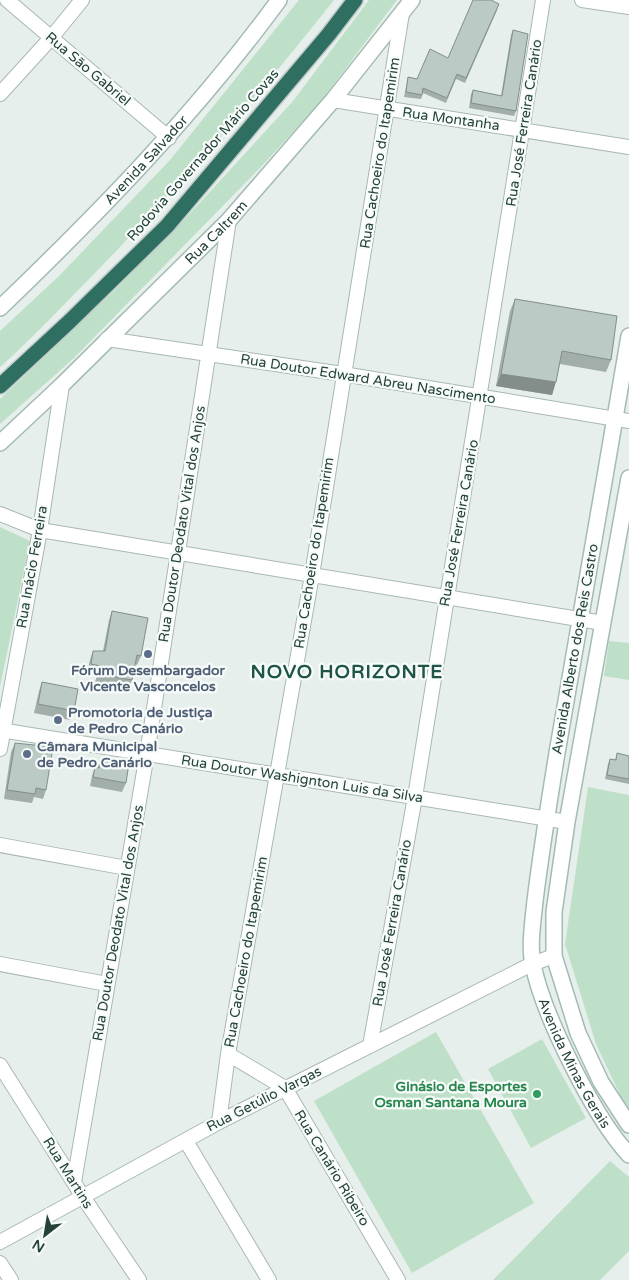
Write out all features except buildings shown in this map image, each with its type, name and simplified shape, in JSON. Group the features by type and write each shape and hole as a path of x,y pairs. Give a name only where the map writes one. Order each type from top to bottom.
{"highway":[{"name":"Rodovia Governador Mário Covas","path":"0,386 70,321 166,226 329,34 355,0"}],"main road":[{"name":"Avenida Salvador","path":"0,308 79,232 169,138 279,0"},
{"name":"Rua Caltrem","path":"0,443 62,385 228,220 333,100 412,0"},
{"name":"Avenida Alberto dos Reis Castro","path":"532,964 533,927 546,820 581,619 622,420 629,336"},
{"name":"Avenida Alberto dos Reis Castro","path":"554,956 554,912 567,822 629,478"},
{"name":"Avenida Minas Gerais","path":"554,956 578,1033 601,1082 629,1124"},
{"name":"Avenida Minas Gerais","path":"532,964 551,1017 572,1063 600,1116 618,1143 629,1155"}],"street":[{"name":"Rua São Gabriel","path":"6,0 169,138"},
{"path":"0,94 51,38 82,0"},
{"name":"Rua José Ferreira Canário","path":"370,1046 415,797 481,398 543,0"},
{"path":"582,0 629,6"},
{"name":"Rua Cachoeiro do Itapemirim","path":"218,1122 228,1054 312,575 402,13"},
{"name":"Rua Montanha","path":"333,100 629,147"},
{"name":"Rua Doutor Deodato Vital dos Anjos","path":"74,1182 147,754 228,220"},
{"name":"Rua Doutor Edward Abreu Nascimento","path":"107,339 343,374 622,420"},
{"name":"Rua Inácio Ferreira","path":"0,749 40,530 62,385"},
{"path":"0,514 40,530 603,623"},
{"name":"Rua Doutor Washignton Luis da Silva","path":"2,730 567,822"},
{"path":"0,845 127,868"},
{"name":"Rua Getúlio Vargas","path":"0,1242 218,1122 532,964 554,956"},
{"path":"0,964 108,984"},
{"name":"Rua Canário Ribeiro","path":"228,1054 285,1088 398,1280"},
{"name":"Rua Martins","path":"0,1065 83,1198 139,1280"},
{"path":"186,1141 269,1280"},
{"path":"0,1263 11,1280"}],"green space":[{"path":"299,0 334,0 248,106 188,174 94,274 0,367 0,331 60,275 170,160"},
{"path":"369,0 397,0 319,104 258,170 74,358 0,424 0,399 113,292 185,219 293,101"},
{"path":"0,527 30,541 0,687"},
{"path":"609,641 629,643 629,680 604,676"},
{"path":"588,787 629,795 629,1109 621,1097 596,1044 565,944"},
{"path":"436,1032 534,1203 412,1273 314,1101"},
{"name":"Ginásio de Esportes Osman Santana Moura","path":"542,1039 586,1118 531,1148 488,1069"},
{"path":"610,1161 629,1177 629,1251 600,1280 493,1280"}],"place":[{"name":"Fórum Desembargador Vicente Vasconcelos","path":"148,654"},
{"name":"Promotoria de Justiça de Pedro Canário","path":"58,720"},
{"name":"Câmara Municipal de Pedro Canário","path":"27,754"},
{"name":"Ginásio de Esportes Osman Santana Moura","path":"537,1094"}],"district":[{"name":"NOVO HORIZONTE","path":"347,672"}]}
